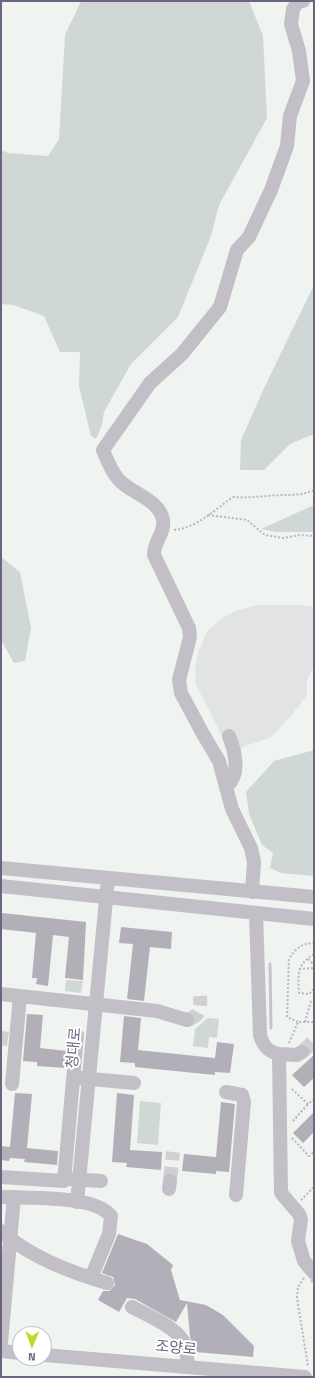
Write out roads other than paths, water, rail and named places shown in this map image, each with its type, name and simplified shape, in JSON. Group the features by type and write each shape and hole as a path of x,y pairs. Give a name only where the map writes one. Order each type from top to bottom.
{"street":[{"path":"252,892 254,862 251,848 232,809 219,761 181,693 178,680 190,637 190,628 154,555 154,545 163,531 163,521 160,510 152,503 125,486 110,466 103,450 150,383 182,354 220,307 237,250 248,237 271,190 287,146 290,116 303,81 299,51 291,24 293,9 298,2 303,1"},
{"path":"227,786 232,781 236,771 232,744 229,736"},
{"path":"1,868 314,897"},
{"name":"청대로","path":"77,1202 75,1179 84,1079 85,1027 96,1003 108,879"},
{"path":"1,886 314,919"},
{"path":"256,913 260,1035 264,1046 269,1051 283,1055 297,1055 302,1052"},
{"path":"1,994 162,1011 187,1020"},
{"path":"12,1084 12,1040 20,996"},
{"path":"1,1177 64,1181 85,1027"},
{"path":"283,1055 281,1193 299,1214 301,1220 298,1241 304,1261 312,1272"},
{"path":"84,1079 134,1083"},
{"path":"226,1092 242,1095 244,1102 236,1195"},
{"path":"75,1179 101,1181"},
{"path":"1,1343 12,1241 8,1197 90,1203 106,1209 111,1216 109,1234 91,1278"},
{"path":"1,1231 12,1241 64,1269 107,1283"},
{"path":"132,1307 172,1329 180,1336 185,1344 188,1367"},
{"path":"1,1351 12,1352"},
{"name":"조양로","path":"52,1356 274,1376 304,1374"}],"waterway":[{"path":"270,964 271,1028"}],"tunnel":[{"path":"187,1020 195,1016 199,1011 200,996"},
{"path":"1,1038 8,1039"},
{"path":"302,1052 314,1041"},
{"path":"170,1181 173,1152"}]}
